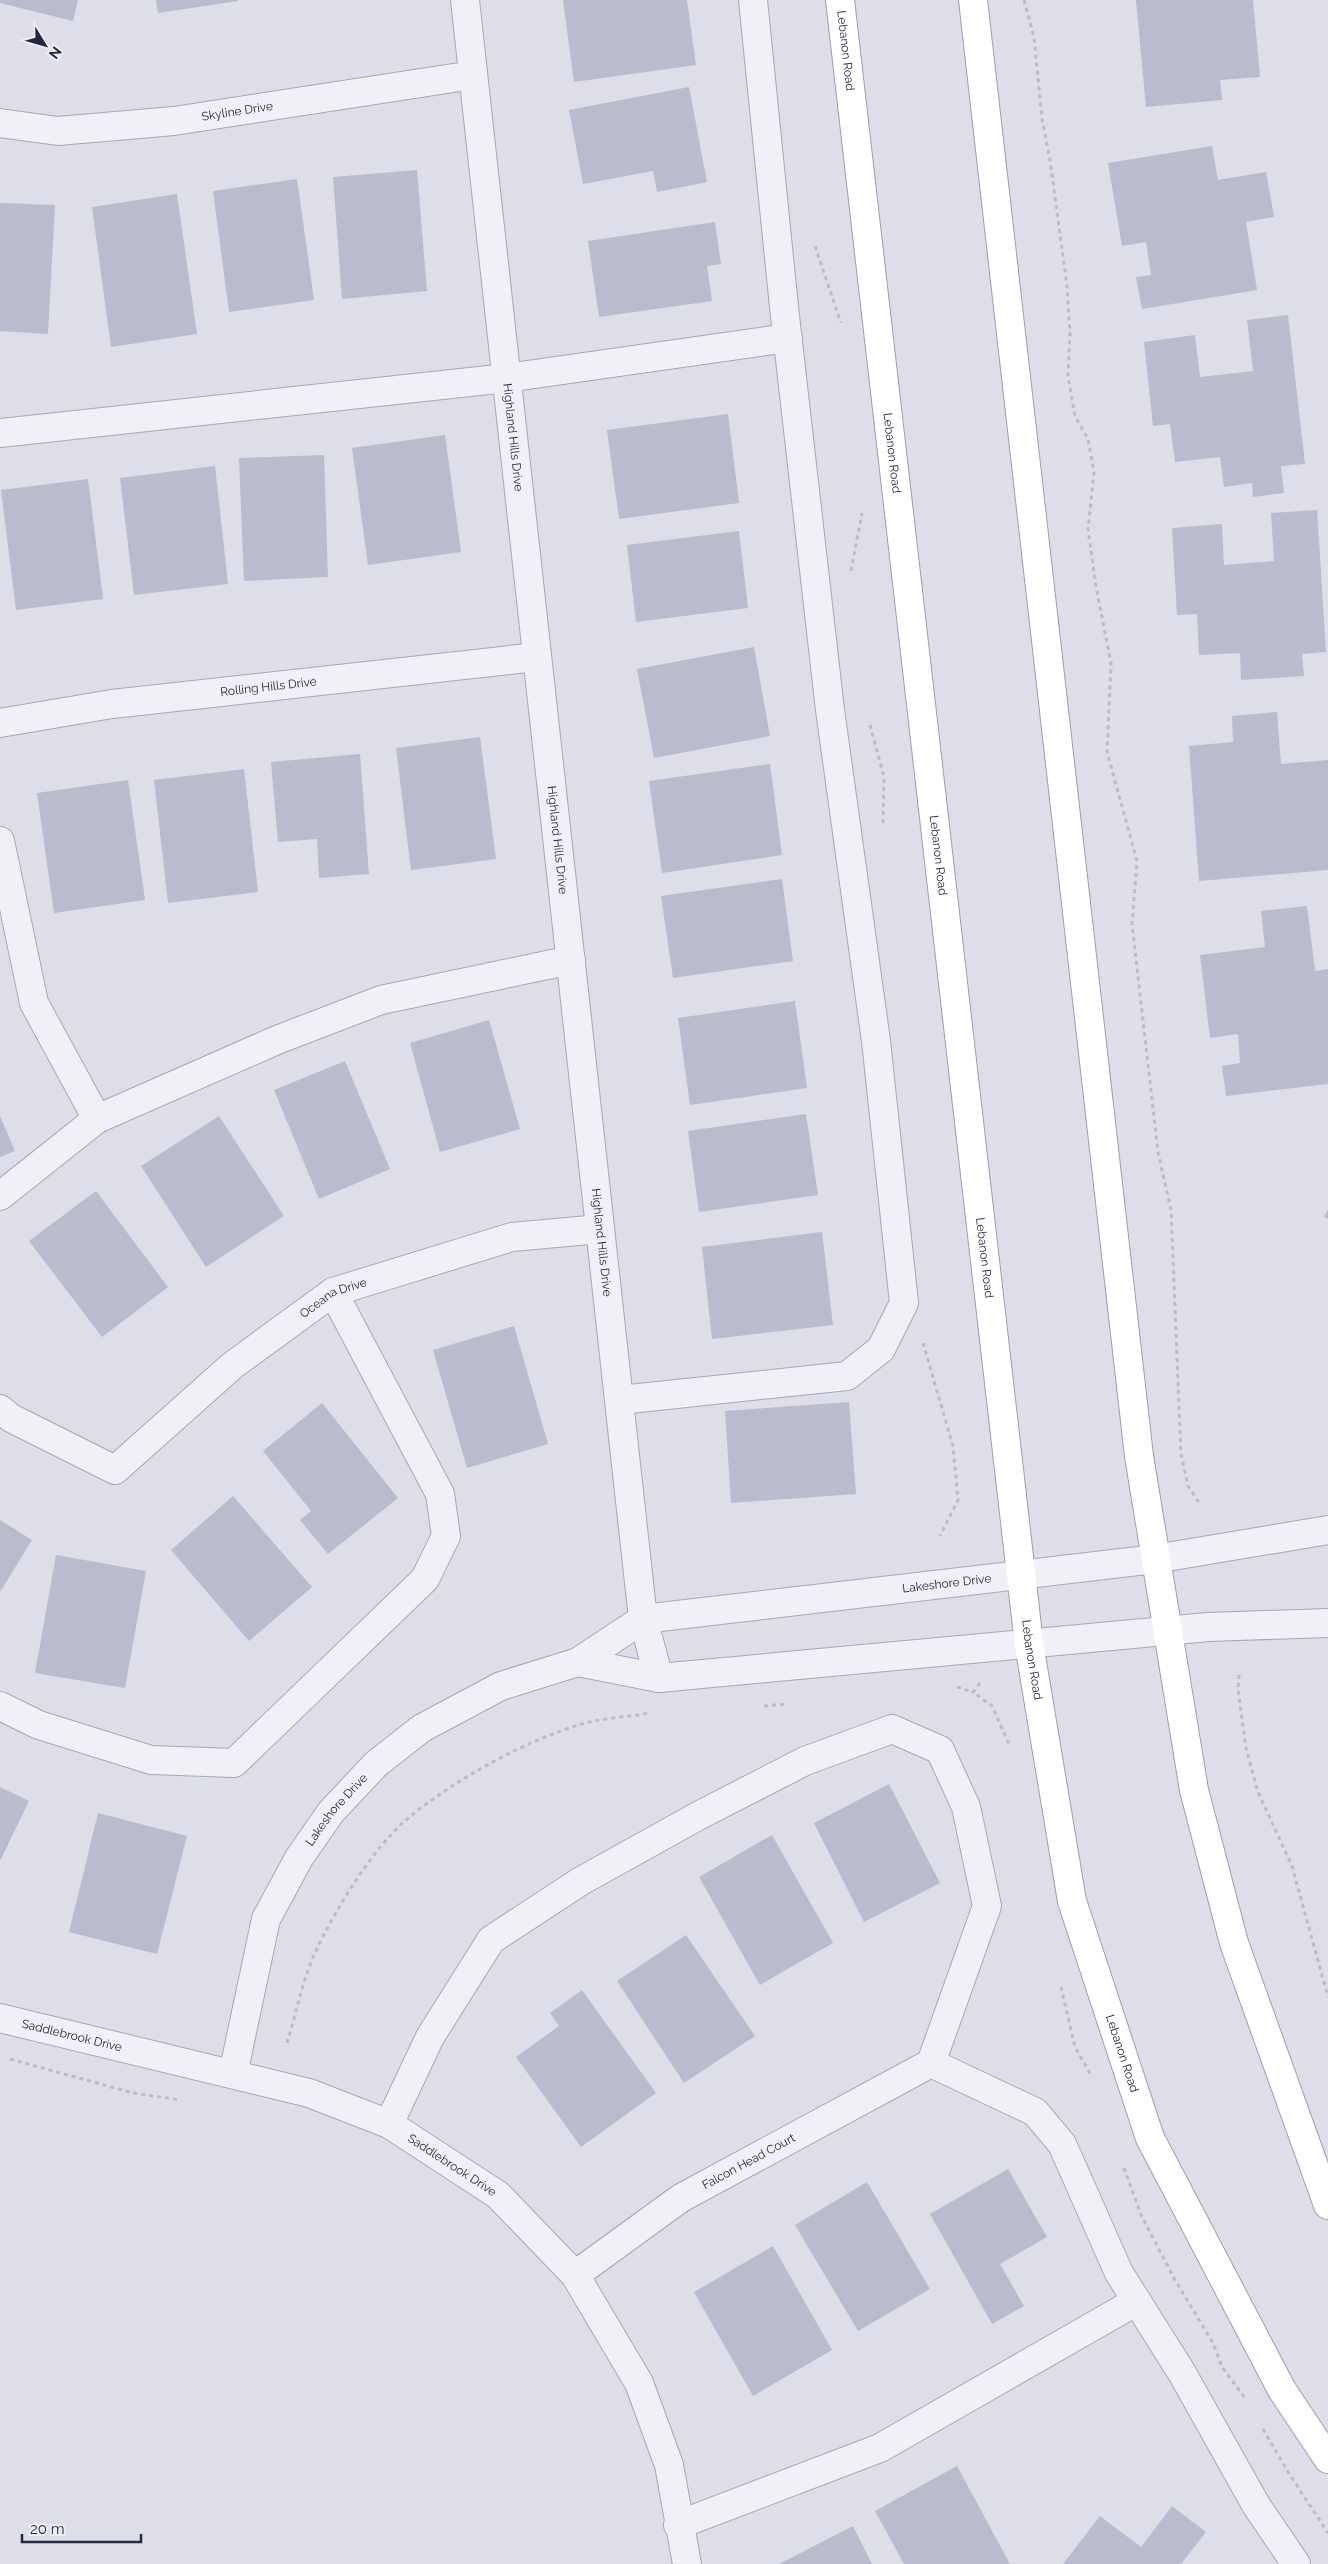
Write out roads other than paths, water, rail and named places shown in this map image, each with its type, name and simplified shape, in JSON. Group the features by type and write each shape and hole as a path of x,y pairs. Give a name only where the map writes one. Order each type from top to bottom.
{"main road":[{"name":"Lebanon Road","path":"840,0 1029,1644 1072,1901 1150,2138 1282,2390 1328,2459"},
{"path":"973,0 1138,1456 1194,1790 1234,1943 1328,2205"}],"street":[{"name":"Highland Hills Drive","path":"465,0 643,1618 659,1678"},
{"path":"620,1400 848,1376 881,1348 904,1303 876,1041 830,710 788,338 753,0"},
{"name":"Skyline Drive","path":"0,123 58,131 174,121 473,75"},
{"path":"0,433 506,378 788,338"},
{"name":"Rolling Hills Drive","path":"0,723 112,704 537,657"},
{"path":"0,841 34,1003 97,1119"},
{"path":"0,1196 97,1119 277,1040 381,1000 571,960"},
{"name":"Oceana Drive","path":"0,1409 11,1418 115,1470 233,1365 334,1292 512,1237 600,1229"},
{"path":"0,1706 39,1724 151,1760 234,1763 425,1579 446,1536 440,1494 334,1292"},
{"name":"Lakeshore Drive","path":"233,2074 266,1919 300,1858 331,1812 376,1764 422,1728 500,1686 578,1662 643,1618 1156,1559 1328,1530"},
{"name":"Lakeshore Drive","path":"578,1662 659,1678 1226,1625 1328,1623"},
{"path":"389,2124 430,2037 491,1940 581,1881 698,1816 805,1761 892,1729 940,1750 966,1807 987,1906 932,2063 1035,2112 1062,2144 1119,2273 1182,2373 1256,2505 1296,2564"},
{"name":"Saddlebrook Drive","path":"0,2018 310,2093 389,2124 498,2195 575,2275 638,2383 669,2465 678,2525 687,2564"},
{"name":"Falcon Head Court","path":"575,2275 681,2198 932,2063"},
{"path":"678,2525 880,2448 1137,2301"}]}
